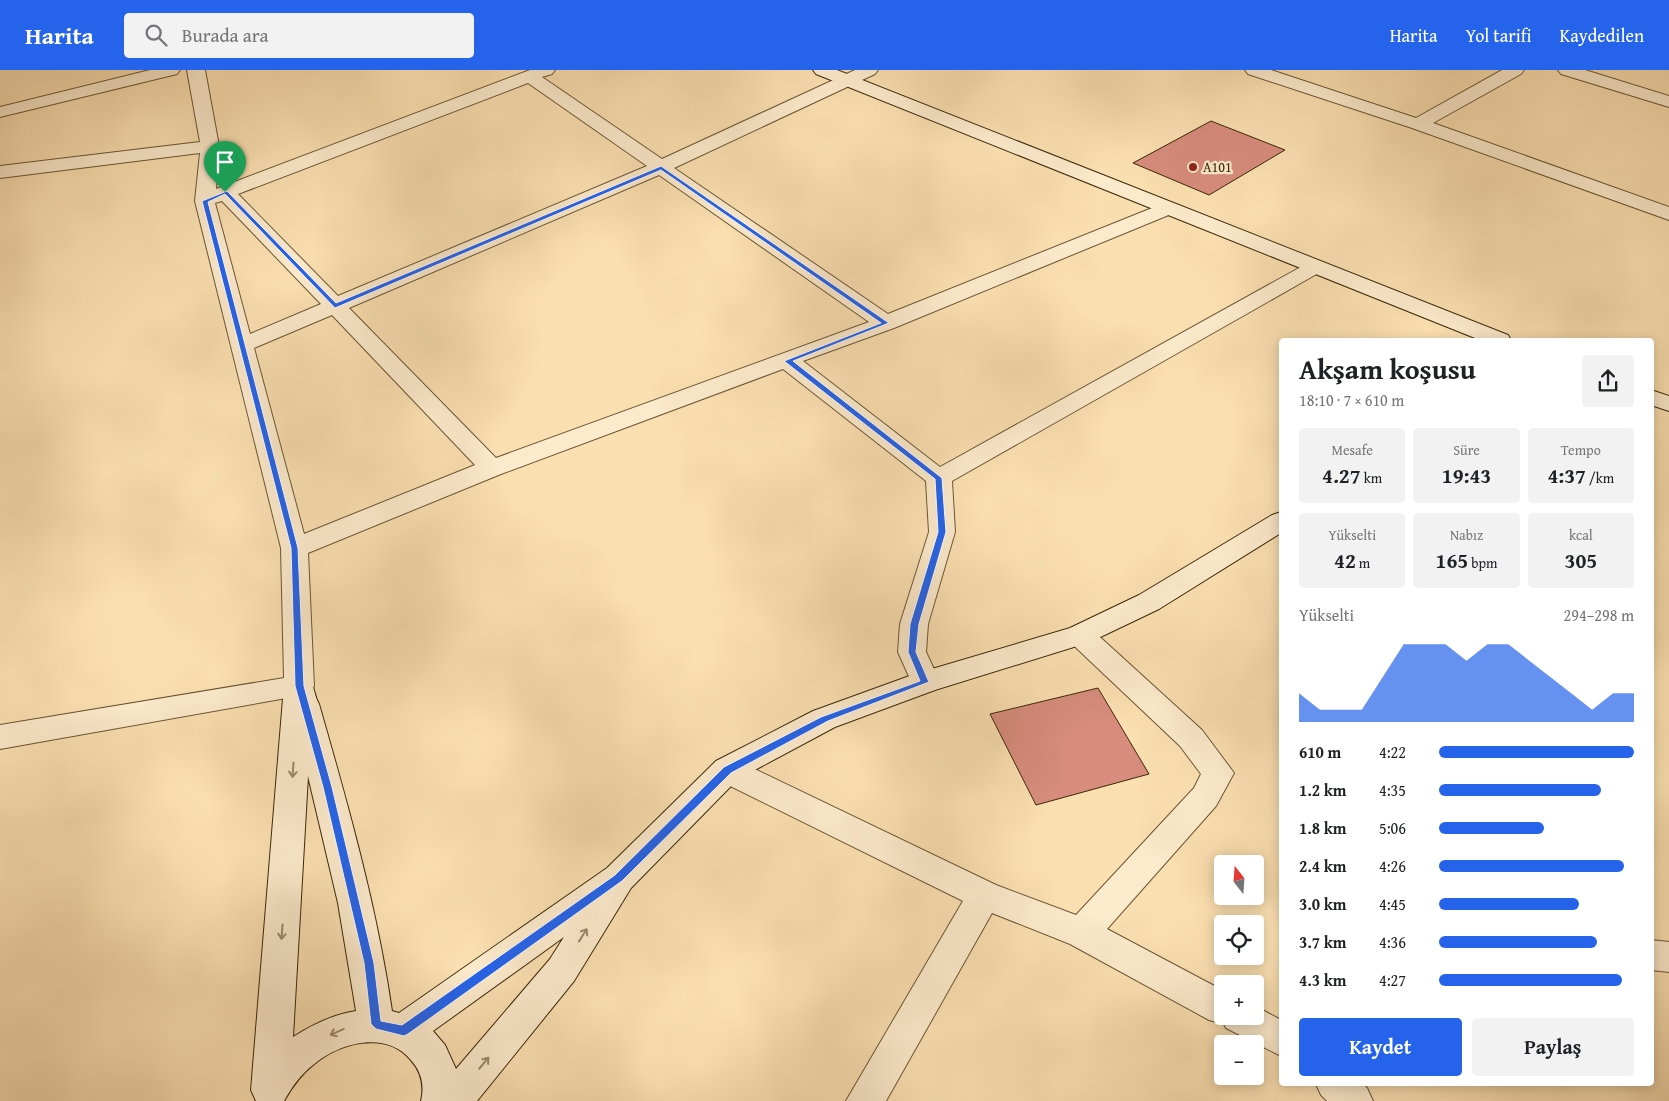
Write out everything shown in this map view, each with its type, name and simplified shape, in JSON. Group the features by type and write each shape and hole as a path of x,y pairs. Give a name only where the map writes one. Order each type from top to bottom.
{"street":[{"path":"0,112 171,70"},
{"path":"196,70 210,146 215,196 243,345 294,548 299,686 268,1094"},
{"path":"822,70 1495,338"},
{"path":"243,345 661,168 869,70"},
{"path":"1254,70 1418,124 1669,214"},
{"path":"1418,124 1515,70"},
{"path":"1567,70 1669,102"},
{"path":"215,196 538,73 661,168 886,323"},
{"path":"0,172 210,146"},
{"path":"215,196 335,306 492,468"},
{"path":"294,548 492,468 788,361 886,323 1169,208"},
{"path":"939,478 1315,267"},
{"path":"788,361 939,478 942,532 914,624 912,652 925,682"},
{"path":"1654,398 1669,404"},
{"path":"390,1028 619,878 727,770 824,719 925,682 1080,635 1149,602 1279,522"},
{"path":"1080,635 1190,738 1218,772 1204,796 1082,933"},
{"path":"0,738 299,686"},
{"path":"299,686 327,787 369,963 390,1028"},
{"path":"727,770 984,895 1082,933 1214,1004"},
{"path":"453,1101 562,970 619,878"},
{"path":"865,1101 984,895"},
{"path":"1654,955 1669,957"},
{"path":"1255,1025 1279,1038"},
{"path":"268,1094 290,1062 317,1041 346,1028 390,1028 425,1046 438,1068 440,1101"},
{"path":"1338,1086 1354,1101"}],"building":[{"path":"1211,121 1285,150 1209,195 1133,163"},
{"path":"1098,688 1149,774 1036,805 990,714"}],"place":[{"name":"A101","path":"1193,167"}],"route":[{"path":"661,168 886,323 788,361 939,478 942,532 914,624 912,652 925,682 824,719 727,770 619,878 404,1031 376,1024 369,963 327,787 299,686 294,548 205,201 225,192 335,306 661,168"}]}
